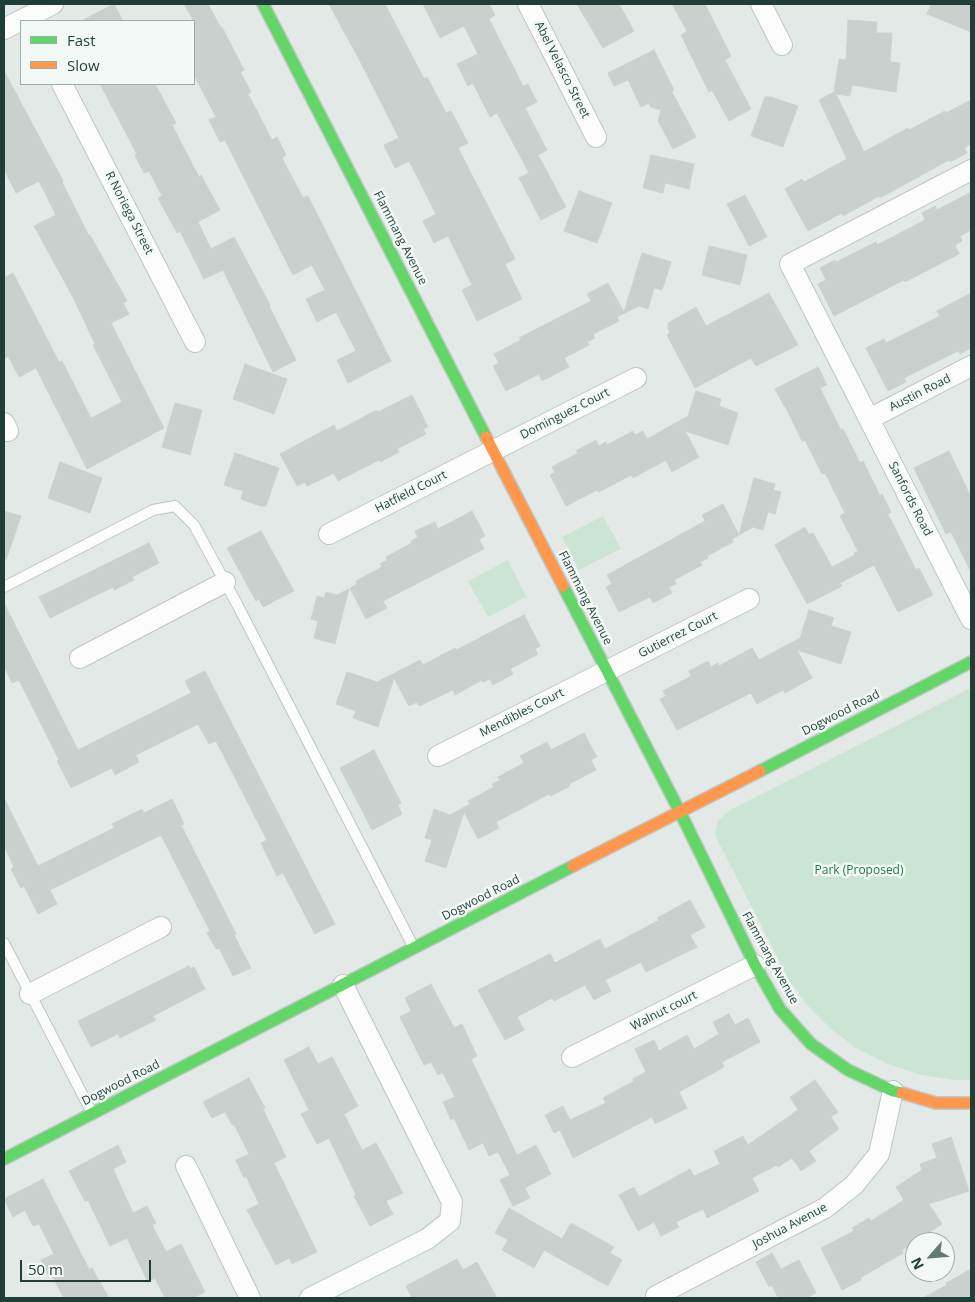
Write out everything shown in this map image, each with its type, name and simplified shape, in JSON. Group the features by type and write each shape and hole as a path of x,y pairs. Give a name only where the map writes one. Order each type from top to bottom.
{"street":[{"path":"29,19 53,4"},
{"name":"Flammang Avenue","path":"264,4 680,812 755,965 780,1010 811,1044 848,1070 893,1091 936,1103 971,1103"},
{"name":"Abel Velasco Street","path":"528,4 596,137"},
{"path":"762,4 782,45"},
{"path":"4,29 20,23"},
{"name":"R Noriega Street","path":"63,85 195,342"},
{"name":"Sanfords Road","path":"971,170 790,264 971,619"},
{"name":"Austin Road","path":"869,419 971,366"},
{"name":"Dominguez Court","path":"494,450 636,378"},
{"name":"Hatfield Court","path":"329,534 494,450"},
{"path":"80,658 225,582"},
{"name":"Gutierrez Court","path":"607,670 749,598"},
{"name":"Dogwood Road","path":"4,1159 971,662"},
{"name":"Mendibles Court","path":"438,756 607,670"},
{"path":"30,994 161,927"},
{"name":"Walnut court","path":"572,1057 755,965"},
{"path":"310,1298 427,1239 450,1221 452,1202 343,984"},
{"name":"Joshua Avenue","path":"656,1297 825,1208 854,1185 879,1154 893,1091"},
{"path":"186,1166 250,1298"}],"lane":[{"path":"4,586 153,510 176,506 194,525 225,582 414,948"},
{"path":"4,943 92,1114"}],"green space":[{"path":"603,516 621,549 579,570 562,537"},
{"path":"508,560 526,597 488,617 468,581"},
{"name":"Park (Proposed)","path":"971,688 971,1080 955,1080 922,1075 888,1064 856,1048 830,1028 806,1004 789,980 715,833 718,821 730,810"}],"building":[{"path":"114,4 122,20 83,20"},
{"path":"184,4 208,4 244,70 240,72 251,92 248,94 272,140 277,137 286,155 282,158 303,198 308,196 391,361 348,383 337,360 356,351 336,312 317,322 306,299 325,290 312,265 293,275 225,140 220,142 209,120 216,117 195,77 195,20"},
{"path":"329,4 385,4 424,79 427,77 446,113 451,111 468,143 458,148 515,259 505,264 522,299 477,321 462,290 472,285 448,236 434,243 423,221 436,214 409,161 395,168 384,145 399,138"},
{"path":"423,4 489,4 495,15 489,19 523,86 528,84 537,102 525,108 547,150 538,155 566,207 541,220 519,178 529,173 497,113 490,117 473,83 468,86 457,64 478,54 464,26 440,38"},
{"path":"577,4 619,4 634,31 603,48"},
{"path":"672,4 705,4 731,56 725,60 751,109 729,121 712,90 709,92 681,35 687,31"},
{"path":"931,4 971,4 971,32 927,14"},
{"path":"848,20 877,22 876,33 892,33 890,62 900,63 896,92 852,85 850,96 836,94 864,152 908,128 909,130 971,100 971,144 964,148 967,153 950,162 949,160 880,198 879,196 843,216 842,213 808,231 785,189 802,179 804,182 847,159 819,100 834,92 839,59 846,60"},
{"path":"654,50 674,90 672,92 696,137 673,149 658,121 661,110 651,107 649,103 641,107 628,80 614,86 608,73"},
{"path":"4,71 63,181 89,236 127,301 123,303 129,314 111,323 164,428 87,469 36,368 19,377 8,356 4,359 4,278 13,273 59,362 62,361 91,418 122,402 93,345 95,344 74,299 34,226 56,215 39,181 16,193 4,169"},
{"path":"101,85 156,85 176,123 172,125 199,177 201,175 220,210 198,222 211,249 234,237 270,305 296,360 273,372 223,270 204,279 180,231 177,233 158,198 162,196 149,171 144,173 135,155 137,154"},
{"path":"765,97 771,97 798,106 783,147 751,136"},
{"path":"651,155 694,164 689,189 665,183 663,193 643,188"},
{"path":"579,191 612,203 597,243 564,231"},
{"path":"971,192 971,230 960,236 962,241 955,245 959,254 834,316 818,284 826,280 820,268 876,242 877,245 925,220 922,213 935,206 937,210"},
{"path":"745,195 767,237 749,246 727,204"},
{"path":"709,246 747,255 740,285 702,275"},
{"path":"642,253 671,262 662,290 654,288 648,309 639,306 617,317 619,321 593,334 595,338 587,342 589,345 564,358 569,367 542,381 539,374 506,391 493,366 499,363 494,354 521,340 519,338 591,301 587,294 608,283 624,312"},
{"path":"769,293 798,345 756,366 751,358 695,388 667,335 670,333 668,323 696,307 706,326"},
{"path":"971,293 971,348 960,354 958,351 904,378 906,382 888,391 866,348 884,339 886,343 940,316 937,311"},
{"path":"245,364 287,379 274,414 233,399"},
{"path":"818,367 827,385 820,388 841,430 843,429 860,463 863,461 880,496 882,494 891,512 888,514 916,570 919,568 933,595 898,612 874,565 840,583 842,586 807,604 775,545 805,527 809,535 813,533 832,567 855,555 854,553 858,551 840,516 845,513 825,473 822,474 805,440 802,441 775,389"},
{"path":"696,391 721,399 719,406 738,413 728,445 685,431 699,457 672,472 666,460 633,478 631,475 599,492 597,490 566,506 550,475 555,472 552,467 578,453 576,451 596,440 599,446 606,442 607,445 633,431 635,435 643,431 647,439 688,416"},
{"path":"412,395 428,427 423,429 426,434 397,449 399,452 338,481 334,473 307,486 305,482 297,486 280,454 334,425 337,431 377,410 378,412"},
{"path":"175,403 202,410 190,455 162,447"},
{"path":"949,451 971,497 971,572 951,532 946,534 914,468"},
{"path":"235,453 279,468 266,506 260,506 241,499 243,491 224,485"},
{"path":"60,462 102,478 90,513 48,498"},
{"path":"754,478 775,484 773,490 781,492 775,514 768,512 763,530 753,527 739,535"},
{"path":"723,504 739,535 732,539 733,542 707,556 708,558 700,562 702,565 674,580 676,584 669,587 672,593 653,603 650,597 619,612 606,587 612,584 607,575 705,521 702,515"},
{"path":"4,511 21,516 6,560 4,559"},
{"path":"472,511 485,536 479,539 484,549 383,601 387,608 366,619 350,588 357,584 356,581 382,567 380,564 387,560 386,557 412,543 411,541 418,537 415,531 435,522 438,529"},
{"path":"261,531 294,591 263,607 259,599 256,601 227,548"},
{"path":"149,543 159,563 132,577 134,580 114,590 113,587 50,618 39,597"},
{"path":"349,589 335,644 314,638 318,621 311,619 317,596 324,598 326,592 337,595"},
{"path":"4,603 78,750 191,693 185,681 205,671 335,924 315,934 283,873 277,876 261,843 267,840 216,741 209,744 198,724 136,755 139,762 115,775 112,768 71,788 19,680 12,683 4,666"},
{"path":"809,610 834,618 831,626 851,632 841,664 797,650 812,678 785,693 783,690 757,704 751,693 677,730 660,699 666,696 663,691 691,676 689,671 708,661 711,667 718,663 719,666 752,648 759,660 800,638"},
{"path":"524,615 540,646 535,649 538,654 510,669 513,674 493,685 490,679 483,682 482,680 455,695 453,690 419,706 417,702 409,706 394,678 378,727 353,718 356,711 336,704 347,672 377,682 420,660 423,665 455,648 456,650"},
{"path":"584,733 597,757 591,760 596,770 551,796 549,794 496,822 499,828 478,839 464,812 446,868 425,861 432,840 425,838 434,809 450,815 470,804 468,801 494,787 492,784 500,780 498,777 524,763 520,756 547,742 551,750"},
{"path":"374,750 401,803 398,805 402,814 372,830 340,768"},
{"path":"4,798 38,866 114,828 112,824 142,809 144,813 172,799 184,824 181,825 251,968 233,976 219,948 216,949 207,933 210,931 161,835 50,890 57,904 38,914 24,886 21,888 11,869 14,867 4,846"},
{"path":"690,900 705,927 690,935 697,947 646,972 641,962 605,980 611,991 594,1000 585,985 554,1001 552,998 517,1017 524,1030 505,1040 478,990 550,954 555,963 600,939 605,949 659,920 657,918"},
{"path":"189,966 190,969 194,967 205,989 153,1016 156,1020 120,1038 118,1034 91,1047 78,1021"},
{"path":"431,984 454,1028 462,1024 477,1056 471,1059 517,1155 536,1145 551,1174 525,1188 530,1198 513,1206 500,1180 510,1175 498,1152 489,1156 483,1143 469,1150 454,1118 451,1120 443,1102 455,1097 443,1073 438,1075 431,1062 424,1065 400,1017 411,1011 405,998"},
{"path":"729,1014 735,1025 748,1018 760,1042 722,1062 724,1067 679,1092 687,1108 655,1124 652,1117 573,1158 560,1130 554,1133 545,1115 563,1106 570,1120 606,1103 603,1098 646,1072 635,1049 654,1040 659,1051 687,1035 694,1049 719,1034 713,1022"},
{"path":"309,1047 318,1064 332,1057 358,1106 344,1114 362,1150 376,1143 403,1193 386,1201 393,1214 370,1226 354,1196 356,1195 329,1138 317,1144 301,1114 309,1110 284,1060"},
{"path":"249,1078 265,1108 263,1109 286,1157 274,1163 317,1252 292,1264 289,1258 276,1265 247,1210 259,1204 236,1160 249,1154 234,1124 232,1125 225,1112 212,1118 203,1102"},
{"path":"815,1080 838,1112 831,1117 839,1129 809,1151 816,1161 801,1171 792,1158 778,1167 777,1165 752,1178 759,1191 707,1218 703,1209 676,1222 679,1227 661,1236 654,1222 638,1231 619,1195 634,1187 639,1197 690,1169 694,1176 720,1164 714,1151 743,1136 748,1145 798,1110 790,1097"},
{"path":"951,1137 969,1191 929,1204 942,1224 930,1232 905,1232 905,1248 902,1250 903,1253 842,1290 821,1248 854,1231 852,1228 869,1218 871,1221 904,1200 896,1187 922,1170 920,1164 937,1158 932,1144"},
{"path":"118,1145 126,1162 113,1169 133,1213 147,1206 156,1223 152,1225 166,1252 181,1244 205,1292 193,1298 165,1298 155,1278 148,1282 127,1238 110,1246 88,1200 85,1201 69,1171"},
{"path":"43,1179 89,1269 92,1268 109,1298 64,1298 52,1276 49,1277 41,1260 54,1254 39,1224 33,1226 25,1210 13,1217 4,1199"},
{"path":"509,1208 562,1239 571,1223 614,1247 610,1253 622,1260 608,1286 544,1250 534,1268 502,1250 508,1240 495,1233"},
{"path":"772,1253 781,1269 799,1260 816,1293 806,1298 778,1298 772,1285 769,1287 756,1262"},
{"path":"457,1259 463,1270 477,1262 497,1298 412,1298 406,1286"},
{"path":"971,1269 971,1298 923,1298 947,1285 948,1282 955,1282 955,1278"}],"traffic: fast":[{"path":"263,4 486,437"},
{"path":"563,586 680,812 755,965 780,1009 811,1044 848,1070 893,1091 902,1093"},
{"path":"760,771 971,662"},
{"path":"4,1159 573,866"}],"traffic: slow":[{"path":"486,437 563,586"},
{"path":"573,866 760,771"},
{"path":"902,1093 936,1103 971,1103"}]}
